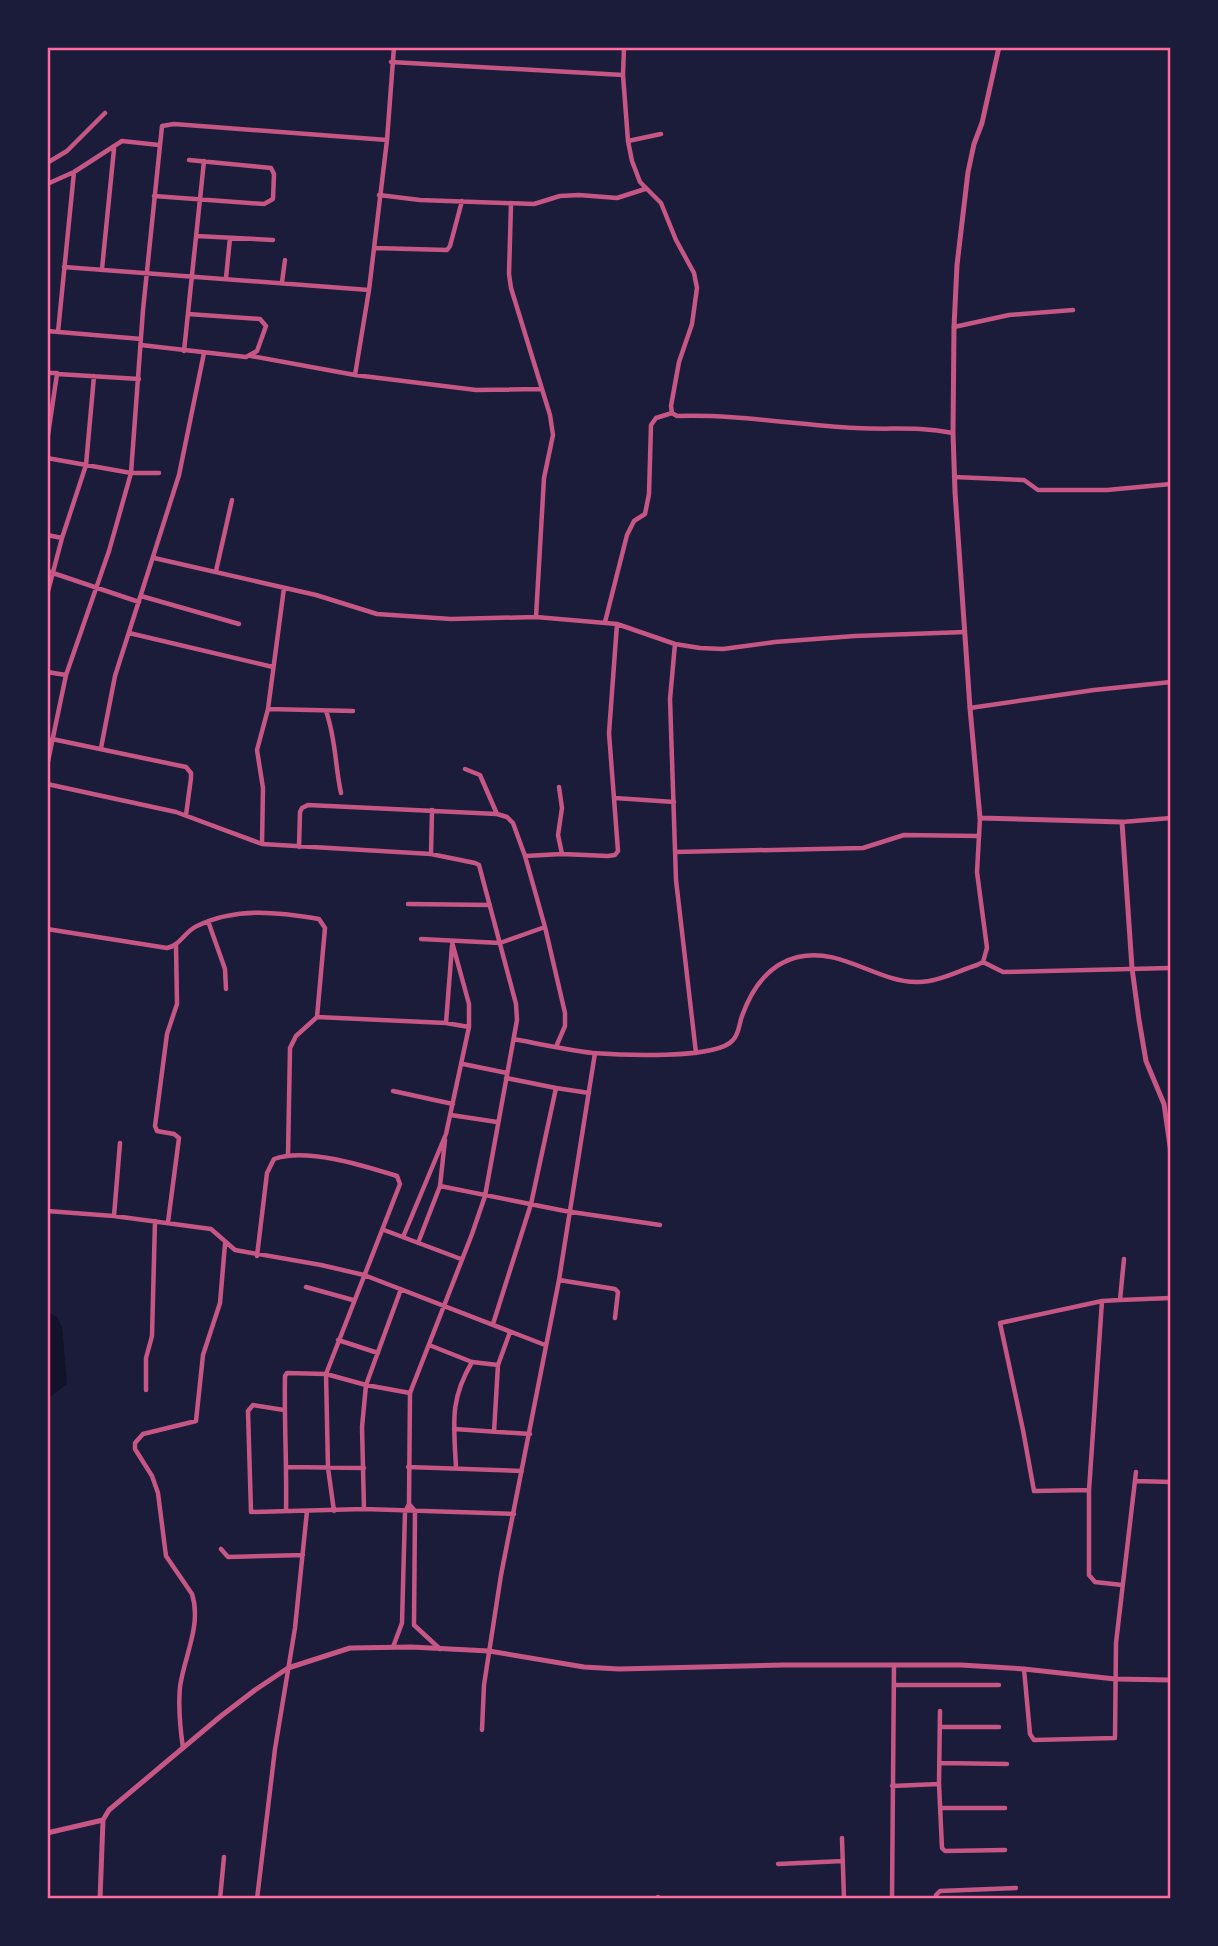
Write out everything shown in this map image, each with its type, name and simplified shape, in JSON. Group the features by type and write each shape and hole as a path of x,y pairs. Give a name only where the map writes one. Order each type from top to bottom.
{"street":[{"path":"355,375 369,290 387,141 394,47"},
{"path":"624,47 623,75 628,141 636,173 645,189 661,203 676,240 694,273 697,288 692,324 679,362 672,413"},
{"path":"983,962 987,948 978,885 980,818 954,477 954,327 957,265 968,172 999,47"},
{"path":"391,62 623,75"},
{"path":"47,163 67,151 105,113"},
{"path":"47,766 66,675 115,533 131,473 160,129 166,124 387,141"},
{"path":"628,141 661,134"},
{"path":"47,184 74,172 122,141 159,145"},
{"path":"102,269 114,148"},
{"path":"154,196 264,204 272,201 274,174 271,167 189,160"},
{"path":"184,351 204,161"},
{"path":"58,332 74,172"},
{"path":"379,195 420,200 534,204 560,196 617,198 645,189"},
{"path":"374,248 447,250 463,201"},
{"path":"511,204 511,288 553,435 544,478 536,617"},
{"path":"196,236 273,240"},
{"path":"226,278 230,238"},
{"path":"282,282 285,260"},
{"path":"64,267 369,290"},
{"path":"954,327 1009,315 1073,310"},
{"path":"188,314 263,321 266,326 257,351 251,356"},
{"path":"47,331 141,342 184,351 251,356 355,375 476,390 542,389"},
{"path":"102,748 110,699 179,475 204,353"},
{"path":"47,373 139,379"},
{"path":"47,442 58,374"},
{"path":"47,595 86,465 94,376"},
{"path":"605,622 626,535 634,521 645,513 649,494 651,425 656,418 672,413 677,416 725,417 859,429 927,428 953,433"},
{"path":"47,458 131,473 159,473"},
{"path":"954,477 1024,480 1038,490 1107,490 1171,484"},
{"path":"216,571 232,500"},
{"path":"47,535 62,538"},
{"path":"154,558 284,588 377,614 451,619 536,617 605,622 675,644 723,649 806,639 965,632"},
{"path":"47,571 139,602"},
{"path":"262,844 263,788 257,750 268,709 284,588"},
{"path":"141,596 239,624"},
{"path":"525,856 608,856 617,853 609,733 617,624"},
{"path":"129,634 273,667"},
{"path":"675,644 670,699 675,852 681,938 696,1053"},
{"path":"47,672 66,675"},
{"path":"970,708 1171,682"},
{"path":"268,709 353,711"},
{"path":"326,712 333,732 341,793"},
{"path":"47,718 56,720"},
{"path":"52,739 102,748 189,770 191,778 186,815"},
{"path":"466,769 480,775 497,814"},
{"path":"47,784 186,815 262,844 431,854 479,865 517,1012 485,1196 410,1393 408,1467 410,1504 415,1511 414,1622 426,1639 441,1650"},
{"path":"559,787 562,808 558,835 562,854"},
{"path":"615,798 674,802"},
{"path":"299,847 300,812 309,805 432,810 508,817 513,823 525,856 565,1013 565,1026 556,1047"},
{"path":"431,854 432,810"},
{"path":"980,818 1122,822 1171,818"},
{"path":"1122,822 1132,968 1146,1061 1164,1104 1171,1153"},
{"path":"675,852 863,848 904,835 979,836"},
{"path":"408,904 490,905"},
{"path":"47,929 160,948 176,946 193,928 208,921 257,911 319,919 325,928 317,1017 296,1036 290,1048 288,1154"},
{"path":"208,921 225,970 226,989"},
{"path":"421,939 500,943 545,927"},
{"path":"446,1023 452,942"},
{"path":"403,1237 446,1134 463,1064 470,1004 452,942"},
{"path":"168,1222 179,1138 174,1134 158,1131 155,1126 166,1042 177,1004 176,946"},
{"path":"514,1039 595,1053 647,1056 720,1049 732,1042 757,985 775,967 792,959 808,956 835,958 898,980 918,982 983,962 1003,972 1171,968"},
{"path":"317,1017 446,1023 469,1027"},
{"path":"482,1730 489,1651 559,1280 595,1053"},
{"path":"463,1064 556,1088 589,1093"},
{"path":"493,1324 531,1204 556,1088"},
{"path":"393,1091 453,1104"},
{"path":"451,1115 497,1122"},
{"path":"418,1243 440,1186 446,1134"},
{"path":"114,1216 120,1143"},
{"path":"257,1256 269,1166 274,1159 288,1154 351,1162 397,1176 400,1184 384,1230 353,1300 326,1374 328,1468 334,1511"},
{"path":"440,1186 570,1212 660,1226"},
{"path":"47,1211 211,1228 225,1244 235,1250 364,1275 545,1345"},
{"path":"146,1390 146,1359 152,1336 155,1221"},
{"path":"384,1230 461,1259"},
{"path":"184,1749 179,1722 180,1684 194,1619 194,1600 166,1556 158,1493 152,1476 135,1449 135,1443 143,1434 196,1421 203,1355 220,1303 225,1244"},
{"path":"1120,1300 1124,1259"},
{"path":"559,1280 615,1289 618,1292 615,1318"},
{"path":"306,1287 353,1300"},
{"path":"364,1509 362,1427 366,1385 401,1289"},
{"path":"1089,1490 1034,1491 999,1323 1102,1301 1171,1298"},
{"path":"1102,1301 1089,1490 1089,1575 1095,1582 1122,1585"},
{"path":"494,1432 498,1365 510,1332"},
{"path":"338,1340 378,1353"},
{"path":"429,1345 472,1362 498,1365"},
{"path":"456,1468 455,1399 472,1362"},
{"path":"286,1511 288,1467 284,1410 287,1373 326,1374 410,1393"},
{"path":"284,1410 253,1405 250,1407 251,1512 364,1509 513,1514"},
{"path":"454,1429 530,1434"},
{"path":"288,1467 364,1468"},
{"path":"408,1467 522,1471"},
{"path":"1024,1669 1030,1734 1034,1740 1115,1738 1116,1643 1136,1472"},
{"path":"1135,1481 1171,1482"},
{"path":"393,1647 402,1623 405,1512 410,1504"},
{"path":"257,1899 307,1511"},
{"path":"221,1549 226,1557 303,1555"},
{"path":"402,1623 414,1622"},
{"path":"100,1899 103,1820 109,1810 221,1716 288,1668 350,1648 489,1651 619,1670 770,1665 961,1665 1115,1679 1171,1680"},
{"path":"892,1899 894,1665"},
{"path":"894,1685 999,1685"},
{"path":"940,1711 939,1784 943,1850 1004,1850"},
{"path":"940,1727 999,1727"},
{"path":"940,1763 1007,1764"},
{"path":"892,1786 939,1784"},
{"path":"940,1808 1005,1808"},
{"path":"47,1833 103,1820"},
{"path":"842,1838 844,1899"},
{"path":"220,1899 224,1857"},
{"path":"778,1864 843,1861"},
{"path":"936,1899 940,1891 1016,1888"}],"shaded area":[{"path":"47,1312 57,1317 62,1327 67,1384 47,1399"}]}
